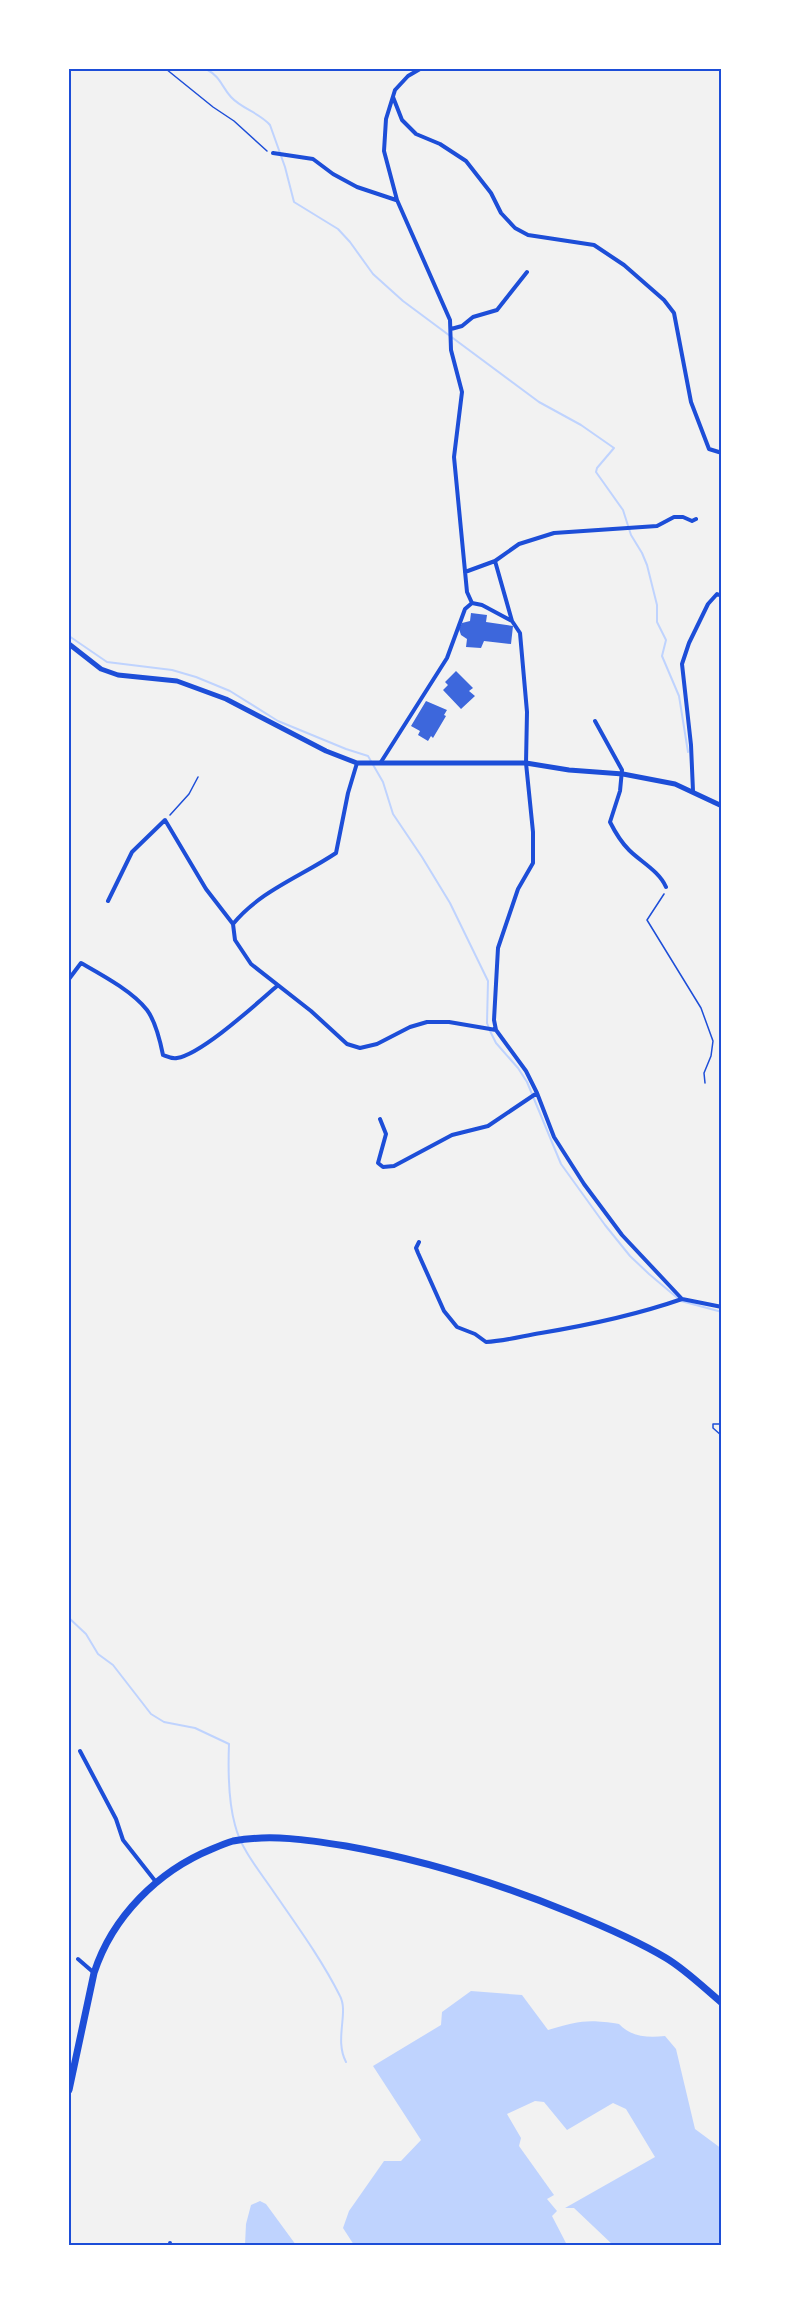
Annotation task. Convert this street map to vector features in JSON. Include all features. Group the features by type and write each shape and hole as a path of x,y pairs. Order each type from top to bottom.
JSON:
{"main road":[{"path":"69,2090 94,1973 98,1960 117,1927 140,1896 156,1882 196,1856 239,1840 285,1838 348,1847 419,1860 484,1880 554,1906 637,1942 667,1958 722,2003"}],"street":[{"path":"420,69 408,76 395,90 386,119 384,151 397,200 450,320 451,350 462,393 454,457 467,592 472,603"},
{"path":"393,96 402,120 416,134 440,144 466,161 491,193 501,213 515,228 528,235 594,245 624,265 664,300 674,313 691,402 701,430 709,449 722,453"},
{"path":"274,153 313,159 333,174 357,187 397,200"},
{"path":"451,331 473,317 497,310 527,272"},
{"path":"465,572 495,561 519,544 554,533 657,526 674,517 683,516 692,521 696,519"},
{"path":"495,561 512,621 520,633 527,712 526,763 533,832 533,863 518,889 498,948 494,1029 526,1071 554,1137 584,1184 622,1235 680,1300"},
{"path":"693,791 691,745 682,664 689,643 708,604 717,594 722,596"},
{"path":"379,762 447,658 465,609 472,603 477,603 512,621"},
{"path":"69,644 101,669 118,675 177,681 226,699 326,751 357,763 526,763 569,770 623,774 658,779 693,791 722,806"},
{"path":"595,722 615,754 623,774 610,822 614,832 627,849 663,879 666,887"},
{"path":"233,924 243,912 277,886 336,853 348,793 357,763"},
{"path":"108,901 132,852 165,820 206,889 233,924 235,940 251,964 353,1047 360,1048 377,1044 410,1027 427,1022 494,1029"},
{"path":"69,979 81,963 117,985 147,1010 158,1034 163,1055 177,1059 198,1049 277,986"},
{"path":"380,1119 386,1134 378,1163 383,1167 394,1166 452,1136 488,1126 537,1093"},
{"path":"419,1242 416,1248 444,1311 457,1327 475,1334 486,1342 509,1341 583,1326 647,1311 680,1300 722,1307"},
{"path":"80,1751 116,1819 123,1840 156,1882"},
{"path":"78,1959 94,1973"}],"path":[{"path":"166,69 234,121 258,145 269,153 274,153"},
{"path":"165,820 189,794 198,777"},
{"path":"666,887 647,920 701,1008 713,1041 711,1056 704,1072 705,1083"},
{"path":"722,1424 713,1424 712,1428 722,1436"}],"water":[{"path":"471,1991 522,1995 548,2030 591,2021 619,2024 629,2032 640,2036 665,2036 676,2049 695,2129 722,2149 722,2245 613,2245 574,2208 565,2208 655,2157 626,2109 613,2103 567,2130 544,2102 535,2101 507,2114 521,2138 519,2146 554,2195 547,2199 557,2211 552,2216 567,2245 354,2245 343,2228 349,2211 384,2161 401,2161 421,2140 373,2066 441,2025 442,2012"},
{"path":"260,2201 266,2204 296,2245 245,2245 246,2224 251,2205"}],"building":[{"path":"471,613 487,615 486,622 513,626 511,644 484,641 481,648 466,647 467,639 461,635 459,629 462,623 470,621"},
{"path":"456,671 473,688 469,691 475,696 461,709 443,690 448,685 445,682"},
{"path":"426,701 447,710 433,738 431,736 428,741 418,735 420,731 411,726"}],"waterway":[{"path":"206,69 218,78 235,101 270,125 285,167 294,202 338,229 373,274 403,301 539,402 581,425 614,448 596,472 623,510 631,535 647,565 657,605 657,622 666,640 662,656 679,696 688,752"},
{"path":"69,636 107,662 172,670 196,677 230,691 278,721 368,756 383,782 393,814 450,903 488,981 487,1023 490,1031 496,1043 527,1082 561,1164 605,1225 630,1256 649,1274 681,1301 722,1312"},
{"path":"69,1618 86,1634 98,1654 113,1665 151,1714 164,1722 195,1728 229,1744 230,1795 238,1834 250,1858 325,1968 340,1996 343,2010 341,2044 346,2062"}]}
